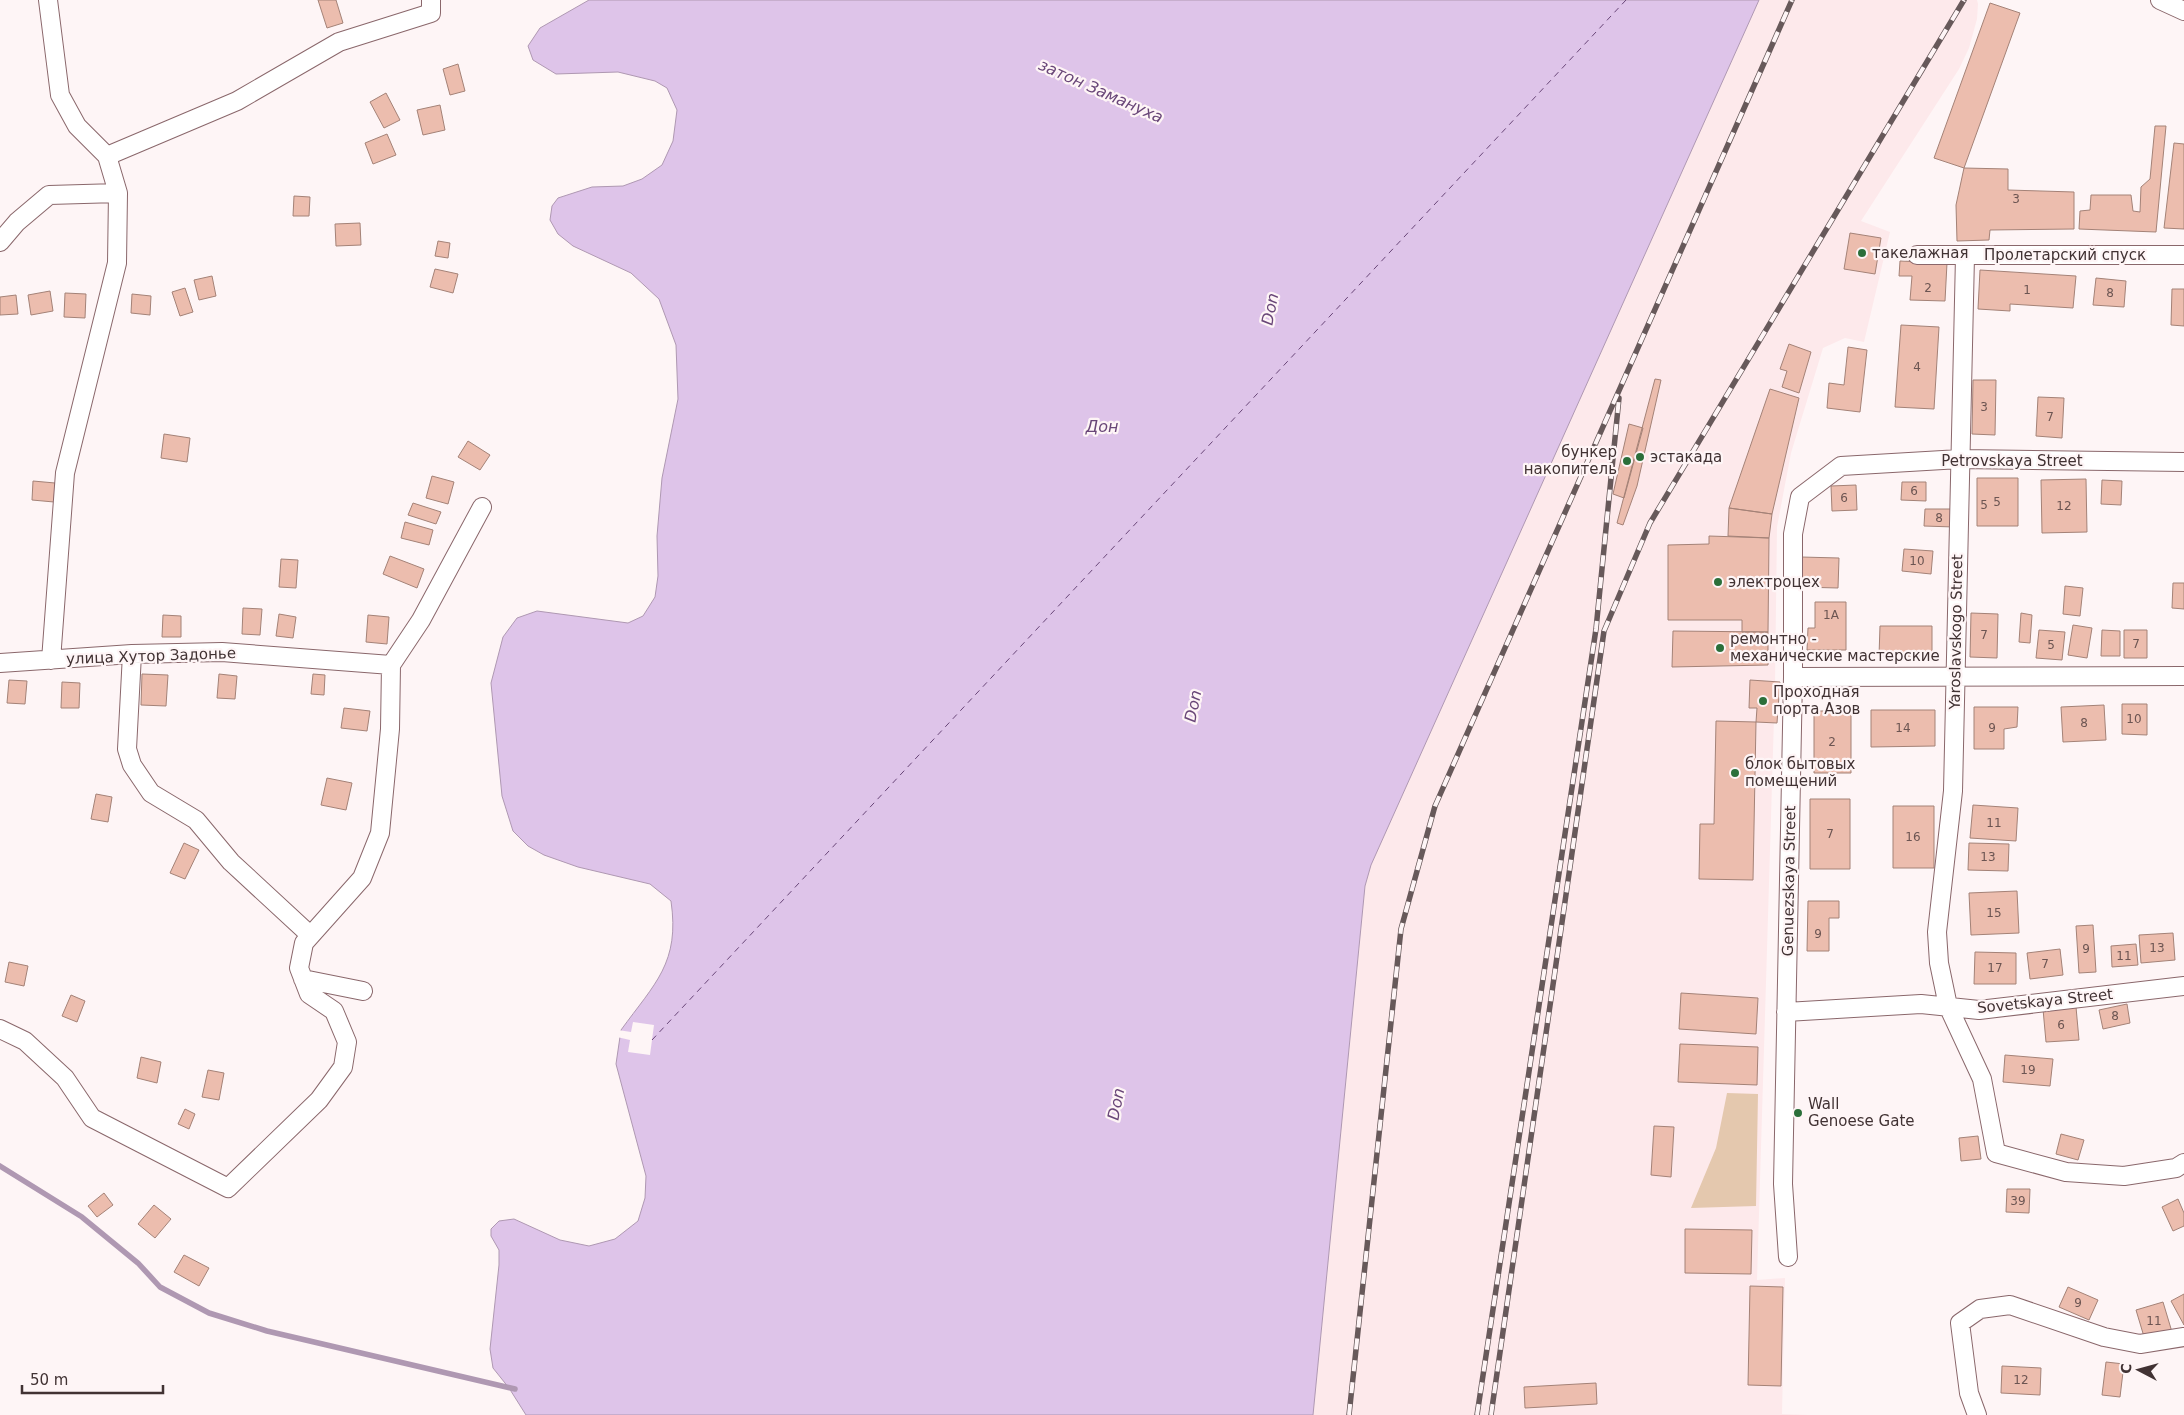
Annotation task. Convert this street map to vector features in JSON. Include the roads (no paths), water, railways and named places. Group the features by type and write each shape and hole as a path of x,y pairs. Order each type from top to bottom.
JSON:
{"street":[{"path":"48,0 60,95 77,126 108,156 118,193 117,263 65,473 51,660"},
{"path":"108,156 237,101 339,42 431,13 431,0"},
{"path":"2160,0 2184,11"},
{"path":"0,242 17,222 49,195 118,193"},
{"name":"Пролетарский спуск","path":"1917,255 2184,255"},
{"name":"Yaroslavskogo Street","path":"1965,256 1953,791 1936,932 1939,963 1948,1006 1982,1079 1996,1153 2066,1172 2114,1175 2176,1168 2184,1163"},
{"name":"Petrovskaya Street","path":"1841,466 1960,459 2184,462"},
{"name":"Genuezskaya Street","path":"1788,1257 1783,1184 1793,676 1793,534 1800,497 1841,466"},
{"path":"0,1029 26,1041 65,1078 92,1118 228,1188 319,1100 343,1067 347,1042 334,1012 309,994 299,968 304,943 362,878 380,834 390,729 392,665 422,620 482,507"},
{"name":"улица Хутор Задонье","path":"0,663 132,654 222,652 392,665"},
{"path":"132,654 127,749 132,765 151,792 196,820 231,862 310,935"},
{"path":"1793,676 2184,676"},
{"path":"303,979 363,991"},
{"name":"Sovetskaya Street","path":"1786,1012 1921,1004 1979,1010 2184,986"},
{"path":"1977,1415 1969,1393 1960,1323 1980,1309 2010,1306 2104,1337 2140,1344 2184,1337"}],"water":[{"name":"Дон","path":"589,0 1759,0 1371,865 1365,886 1313,1415 526,1415 509,1388 493,1368 490,1349 499,1250 491,1236 491,1229 499,1221 514,1219 560,1240 589,1246 615,1239 638,1221 645,1198 646,1176 616,1064 621,1030 654,985 668,957 672,941 671,901 650,884 578,867 544,855 528,846 513,831 502,796 491,683 503,637 517,618 537,611 628,623 643,616 655,597 658,576 657,536 662,478 678,399 676,345 659,299 631,273 573,246 558,234 550,220 552,206 558,198 592,187 623,186 642,179 662,165 673,141 677,110 667,88 655,81 618,72 556,74 533,60 528,46 540,28"}],"waterway":[{"path":"0,1166 82,1217 138,1263 160,1287 209,1313 267,1331 515,1389"}],"railway":[{"path":"1349,1415 1401,929 1435,806 1792,0"},
{"path":"1491,1415 1604,631 1650,523 1964,0"},
{"path":"1477,1415 1596,629 1619,398"}],"place":[{"name":"такелажная","path":"1862,253"},
{"name":"эстакада","path":"1640,457"},
{"name":"бункер накопитель","path":"1627,461"},
{"name":"электроцех","path":"1718,582"},
{"name":"ремонтно - механические мастерские","path":"1720,648"},
{"name":"Проходная порта Азов","path":"1763,701"},
{"name":"блок бытовых помещений","path":"1735,773"},
{"name":"Wall Genoese Gate","path":"1798,1113"}],"water label":[{"name":"затон Замануха","path":"1101,91"},
{"name":"Don","path":"1270,309"},
{"name":"Don","path":"1193,706"},
{"name":"Don","path":"1116,1104"}]}
